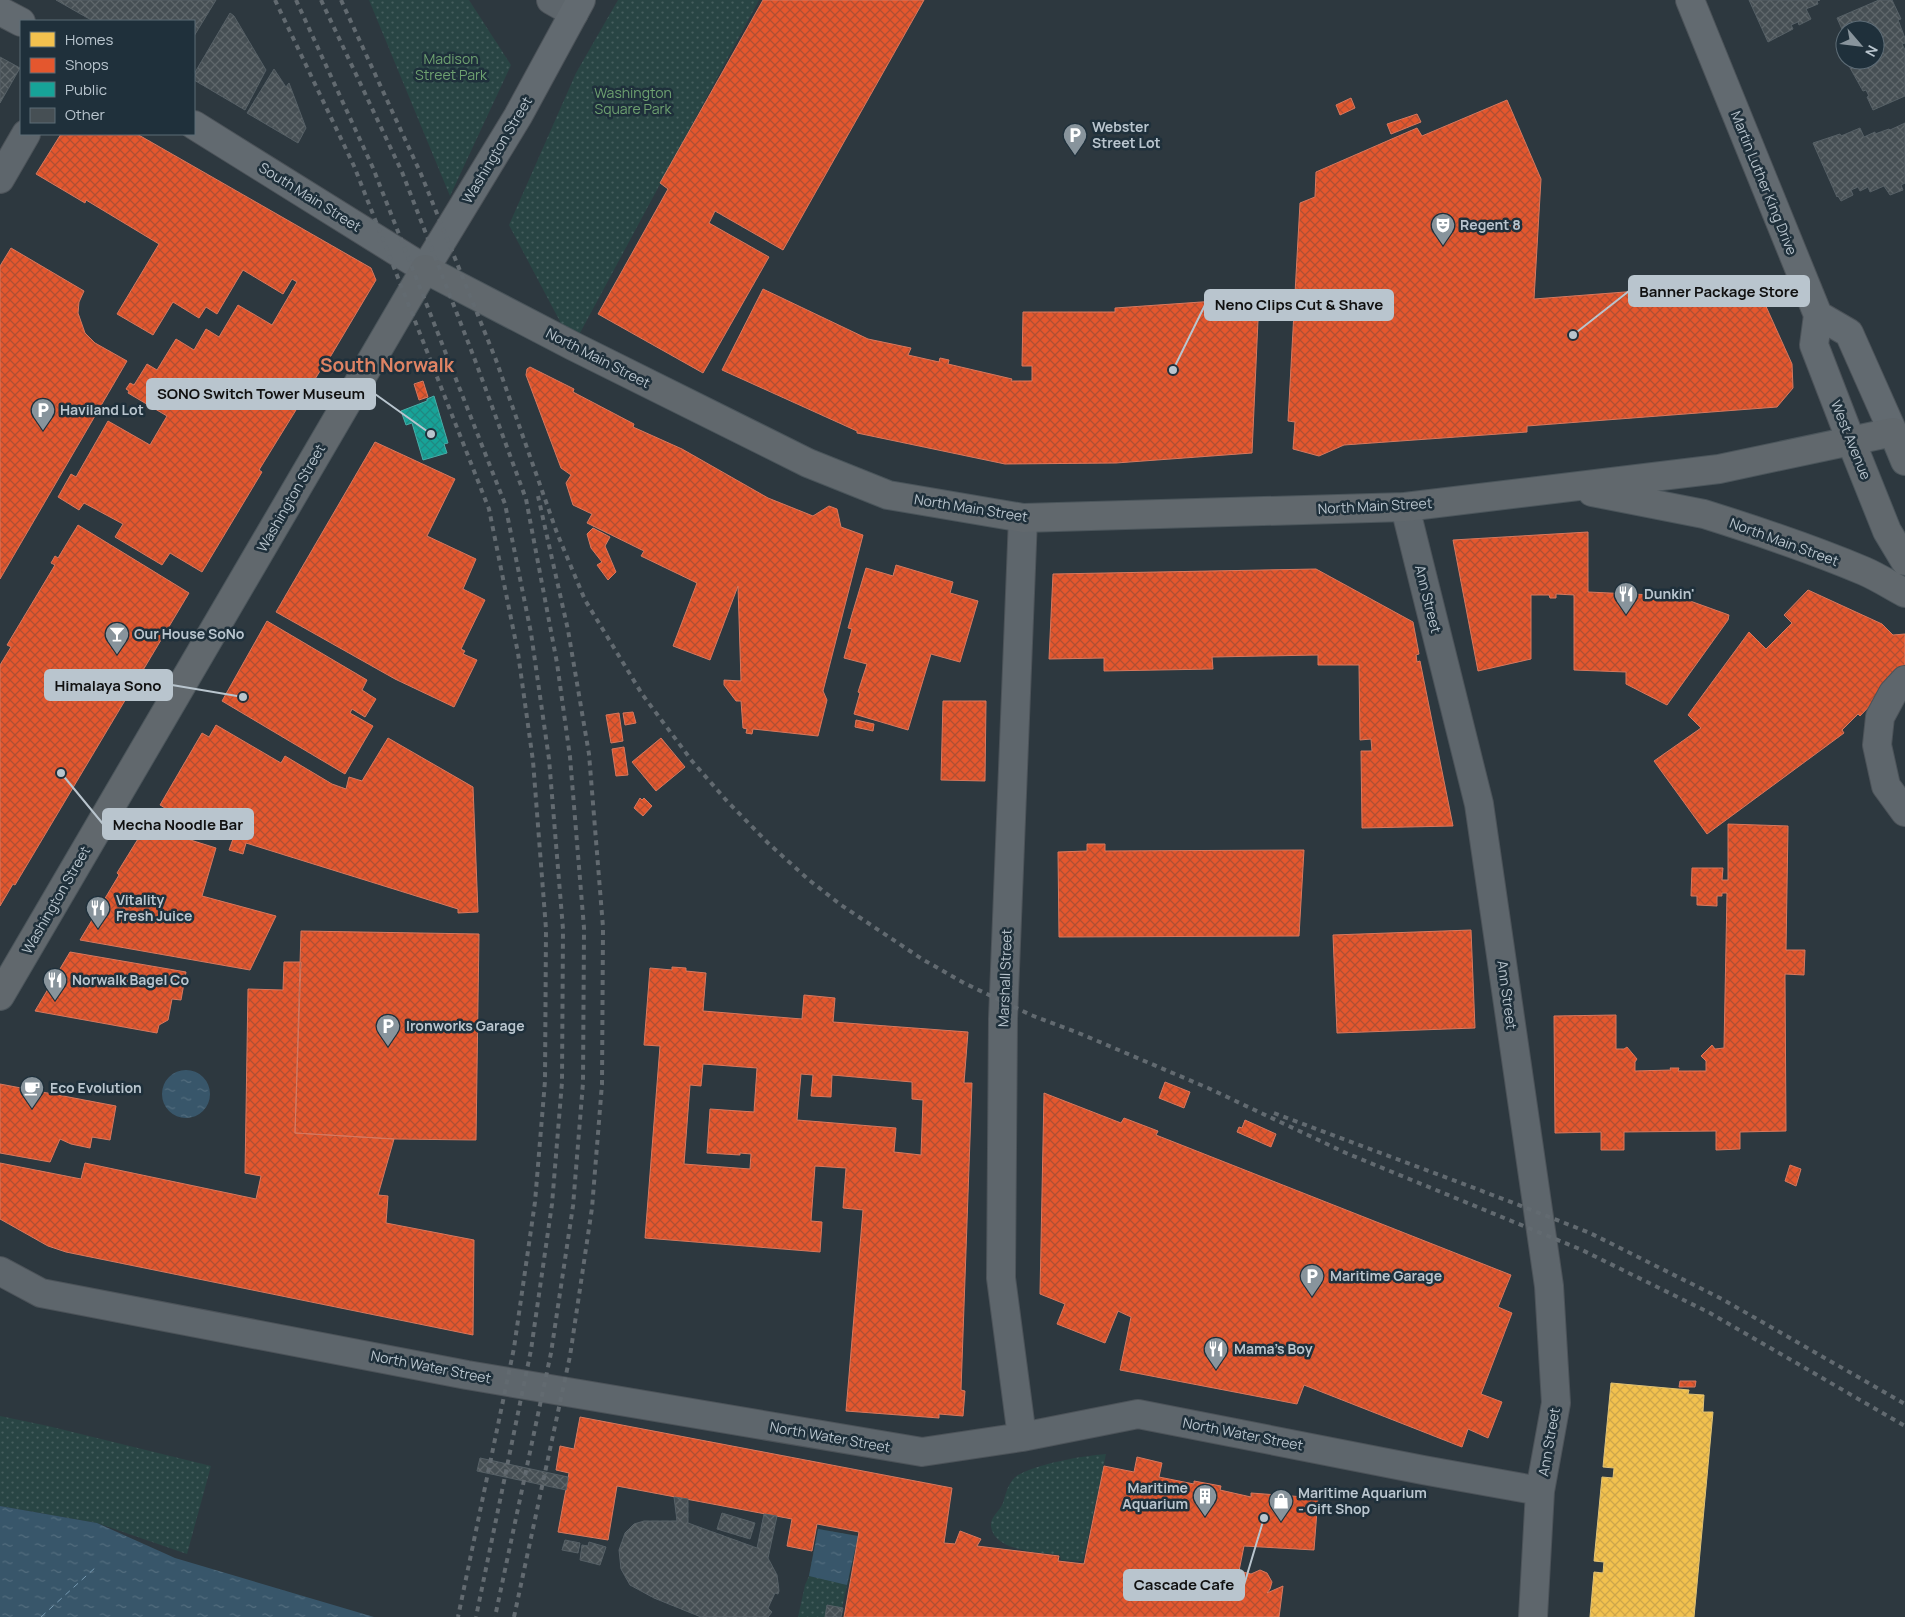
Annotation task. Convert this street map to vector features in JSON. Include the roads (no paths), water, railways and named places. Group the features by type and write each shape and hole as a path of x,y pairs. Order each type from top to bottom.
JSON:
{"main road":[{"name":"Martin Luther King Drive","path":"1690,0 1818,315"},
{"name":"Washington Street","path":"0,996 425,269 518,116 568,4"},
{"path":"0,11 20,21"},
{"name":"South Main Street","path":"195,126 425,269"},
{"name":"North Main Street","path":"425,269 573,346 808,463 888,495 1023,518 1405,507 1719,468 1893,432"},
{"path":"1818,315 1849,332 1905,461"},
{"name":"West Avenue","path":"1818,315 1814,345 1887,531 1905,561"},
{"name":"North Main Street","path":"1569,487 1718,518 1865,571 1905,593"}],"street":[{"path":"0,179 25,135"},
{"name":"Ann Street","path":"1405,507 1479,804 1549,1286 1556,1403 1540,1490"},
{"name":"Marshall Street","path":"1022,1436 1001,1268 1003,1019 1023,518"},
{"path":"1905,680 1893,693 1880,717 1876,745 1886,786 1905,812"},
{"name":"North Water Street","path":"0,1270 41,1293 467,1375 922,1452 1022,1436 1138,1414 1423,1470 1540,1490"},
{"path":"1533,1617 1540,1490"}],"water":[{"path":"181,1070 191,1070 200,1074 206,1080 209,1085 209,1103 200,1114 191,1118 181,1118 172,1114 166,1108 162,1099 162,1089 166,1080 172,1074"},
{"path":"0,1506 97,1523 175,1558 374,1617 0,1617"},
{"path":"818,1529 858,1536 847,1585 809,1576"}],"railway":[{"path":"275,0 354,166 489,509 518,653 533,761 546,929 545,1081 535,1202 514,1348 458,1617"},
{"path":"296,0 373,168 505,504 531,633 549,759 563,929 562,1082 552,1204 531,1350 476,1617"},
{"path":"321,0 402,172 475,360 526,499 557,663 570,757 584,928 583,1083 573,1206 551,1353 495,1617"},
{"path":"341,0 421,174 496,360 557,533 585,600 642,694 692,761 726,800 768,843 809,880 841,905 922,959 964,983 1031,1015 1208,1088 1346,1153 1582,1250 1710,1313 1905,1426"},
{"path":"514,1617 570,1356 592,1208 602,1084 603,927 589,754 568,630 538,496"},
{"path":"1274,1113 1590,1233 1722,1299 1905,1404"}],"place":[{"name":"Webster Street Lot","path":"1075,156"},
{"name":"Regent 8","path":"1443,246"},
{"name":"Banner Package Store","path":"1573,335"},
{"name":"Neno Clips Cut & Shave","path":"1173,370"},
{"name":"Haviland Lot","path":"43,431"},
{"name":"SONO Switch Tower Museum","path":"431,434"},
{"name":"Dunkin'","path":"1626,615"},
{"name":"Our House SoNo","path":"117,655"},
{"name":"Himalaya Sono","path":"243,697"},
{"name":"Mecha Noodle Bar","path":"61,773"},
{"name":"Vitality Fresh Juice","path":"98,929"},
{"name":"Norwalk Bagel Co","path":"55,1001"},
{"name":"Ironworks Garage","path":"388,1047"},
{"name":"Eco Evolution","path":"32,1109"},
{"name":"Maritime Garage","path":"1312,1297"},
{"name":"Mama's Boy","path":"1216,1370"},
{"name":"Maritime Aquarium","path":"1205,1517"},
{"name":"Cascade Cafe","path":"1264,1518"},
{"name":"Maritime Aquarium - Gift Shop","path":"1281,1522"}],"district":[{"name":"South Norwalk","path":"387,365"}],"park label":[{"name":"Madison Street Park","path":"451,68"},
{"name":"Washington Square Park","path":"633,102"}]}
